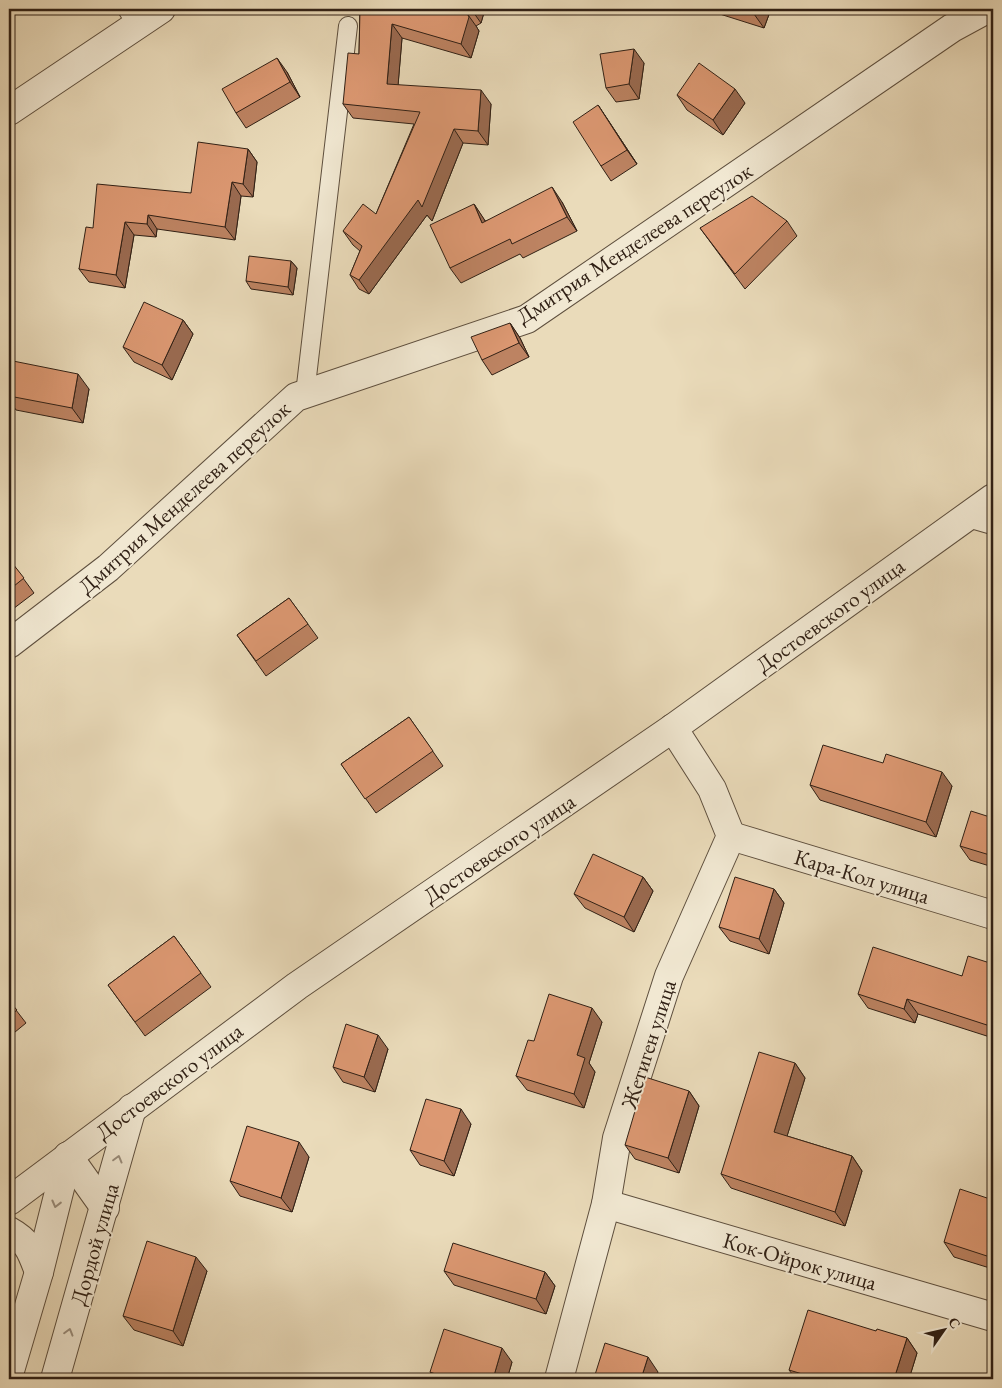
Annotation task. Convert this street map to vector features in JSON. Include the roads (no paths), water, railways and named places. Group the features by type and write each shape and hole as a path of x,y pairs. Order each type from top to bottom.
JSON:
{"street":[{"path":"9,110 132,17 160,9"},
{"name":"Дмитрия Менделеева переулок","path":"9,644 108,568 296,397 527,319 952,28 987,9"},
{"name":"Достоевского улица","path":"9,1201 297,986 986,511"},
{"path":"673,728 712,789 731,836"},
{"name":"Кара-Кол улица","path":"731,836 993,915"},
{"name":"Жетиген улица","path":"558,1379 606,1204 617,1138 669,976 731,836"},
{"name":"Дордой улица","path":"55,1379 106,1208 132,1108"},
{"path":"68,1156 106,1208"},
{"name":"Дордой улица","path":"9,1374 39,1272 68,1156"},
{"name":"Кок-Ойрок улица","path":"606,1204 993,1317"},
{"path":"9,1231 22,1238 31,1250 39,1272"}],"lane":[{"path":"305,394 348,26"}]}
